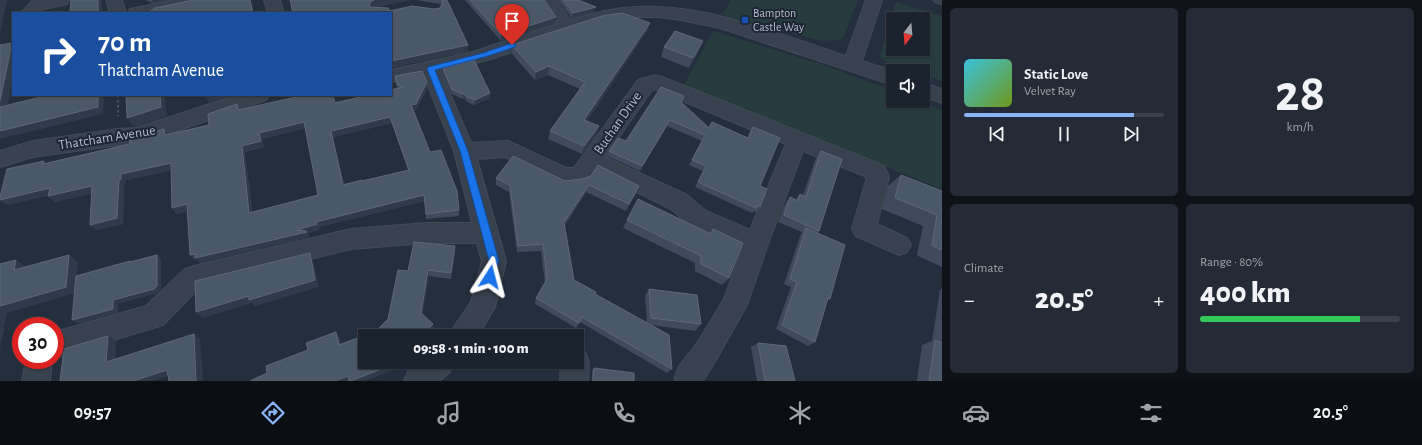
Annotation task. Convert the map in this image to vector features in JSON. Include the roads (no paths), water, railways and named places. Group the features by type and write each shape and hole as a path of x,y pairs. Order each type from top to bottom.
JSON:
{"street":[{"path":"30,12 38,5 61,0"},
{"path":"114,0 118,12"},
{"path":"141,12 198,0"},
{"path":"272,0 276,12"},
{"path":"548,0 567,26"},
{"path":"852,64 874,0"},
{"path":"392,76 430,69 485,55 567,26 616,14 659,11 687,15 763,35 886,76"},
{"path":"430,69 464,151 494,261 482,307 468,329"},
{"name":"Buchan Drive","path":"464,151 508,149 564,177 580,176 645,85 655,82 876,172 878,177 864,229 899,245"},
{"path":"930,92 942,96"},
{"name":"Thatcham Avenue","path":"0,158 33,149 118,137 136,136 161,129 255,96"},
{"path":"689,381 689,376 707,351 734,305 756,244 797,141"},
{"path":"592,160 679,202 698,218 756,244"},
{"path":"64,342 154,316 194,277 351,239 427,233 487,233"},
{"path":"36,381 38,369"},
{"path":"418,381 432,369"},
{"path":"574,381 575,369"}],"place":[{"name":"Bampton Castle Way","path":"745,20"}]}
